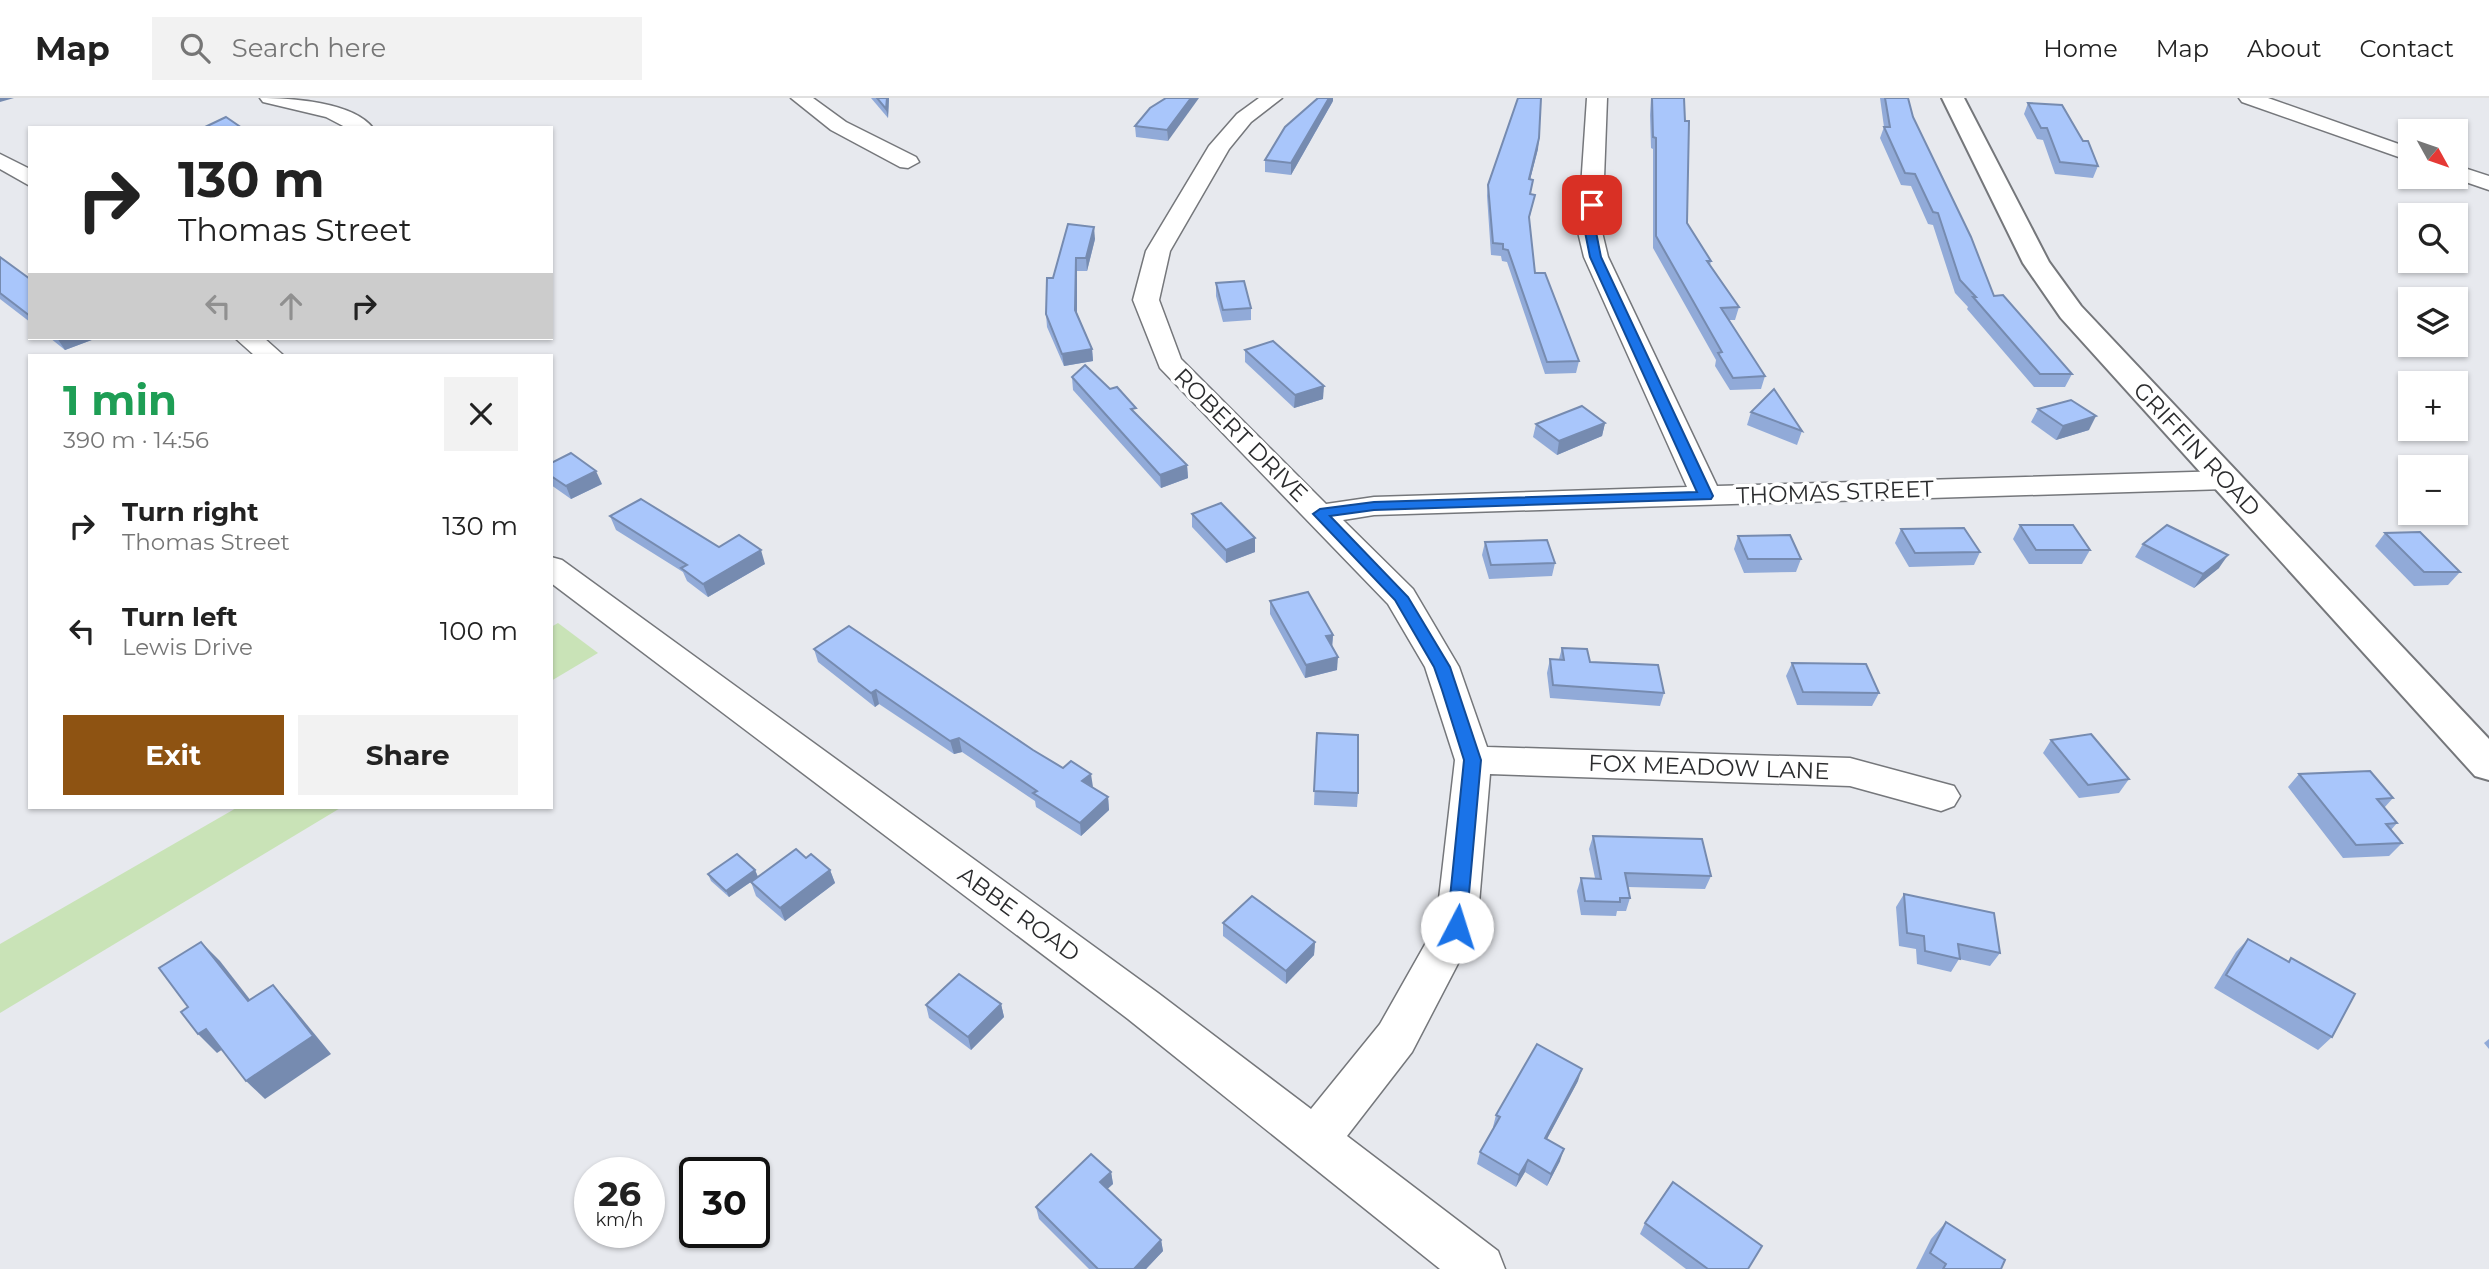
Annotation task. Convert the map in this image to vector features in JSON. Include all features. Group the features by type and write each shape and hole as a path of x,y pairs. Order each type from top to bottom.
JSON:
{"street":[{"path":"270,98 333,113 359,126"},
{"path":"802,98 819,115 908,162"},
{"name":"ROBERT DRIVE","path":"1272,98 1244,118 1220,146 1158,251 1146,300 1169,362 1219,416 1401,597 1442,667 1473,760 1457,927 1396,1038 1314,1141"},
{"path":"1597,98 1590,232 1595,257 1706,496"},
{"name":"GRIFFIN ROAD","path":"1954,98 2035,264 2071,312 2489,765"},
{"path":"2249,98 2398,151"},
{"path":"0,160 28,177"},
{"path":"2468,176 2489,183"},
{"path":"251,340 270,354"},
{"name":"THOMAS STREET","path":"1320,514 1374,506 2226,480"},
{"name":"ABBE ROAD","path":"553,568 1143,1006 1480,1269"},
{"name":"FOX MEADOW LANE","path":"1473,760 1850,772 1941,796"}],"green space":[{"path":"558,623 598,653 553,680 553,626"},
{"path":"235,809 339,809 0,1013 0,944"}],"building":[{"path":"877,98 887,98 886,109"},
{"path":"1166,98 1191,98 1167,130 1135,126 1150,108"},
{"path":"1318,98 1329,98 1291,163 1265,160 1285,127"},
{"path":"1518,98 1541,98 1539,138 1529,179 1533,180 1530,194 1535,195 1529,217 1535,273 1545,273 1579,361 1547,362 1508,250 1503,249 1503,244 1493,243 1488,185"},
{"path":"1652,98 1684,98 1685,121 1689,121 1687,223 1711,261 1707,261 1739,307 1721,308 1765,376 1733,378 1718,353 1722,352 1656,236 1656,138 1653,137"},
{"path":"1885,98 1908,98 1913,117 1971,237 1994,296 2003,295 2072,374 2040,374 1960,280 1938,213 1933,212 1915,174 1905,173 1884,127 1890,127"},
{"path":"2028,103 2062,105 2083,141 2088,141 2098,166 2060,162 2047,128 2041,128"},
{"path":"226,117 239,126 207,126"},
{"path":"1068,224 1094,227 1086,258 1076,258 1075,310 1092,349 1062,354 1046,314 1047,278 1053,278"},
{"path":"0,257 28,278 28,314 0,293"},
{"path":"1244,281 1251,308 1223,310 1216,283"},
{"path":"1273,341 1324,386 1295,395 1245,350"},
{"path":"1085,365 1110,389 1117,387 1136,408 1131,409 1187,465 1160,475 1072,377"},
{"path":"1774,389 1802,431 1751,412"},
{"path":"2071,400 2096,416 2063,426 2038,409"},
{"path":"1582,406 1605,423 1559,441 1536,424"},
{"path":"571,453 596,471 566,486 553,477 553,462"},
{"path":"641,499 719,547 739,535 761,550 703,584 681,568 687,565 610,516"},
{"path":"1221,503 1255,538 1226,550 1192,514"},
{"path":"2020,525 2073,525 2090,550 2036,550"},
{"path":"2167,525 2228,555 2203,574 2143,544"},
{"path":"1964,528 1980,552 1915,553 1901,529"},
{"path":"2420,532 2460,572 2424,572 2385,533"},
{"path":"1790,535 1801,559 1748,559 1738,536"},
{"path":"1547,540 1555,563 1491,565 1485,542"},
{"path":"1308,592 1333,635 1326,636 1338,657 1306,665 1270,601"},
{"path":"849,626 1033,750 1063,768 1071,761 1091,774 1082,781 1108,797 1080,823 1033,793 1037,791 959,738 950,741 876,690 871,693 814,649"},
{"path":"1562,648 1587,649 1590,662 1658,665 1664,693 1553,685 1550,659 1564,660"},
{"path":"1792,663 1866,664 1879,693 1803,692"},
{"path":"1317,733 1358,735 1358,793 1314,791"},
{"path":"2091,734 2129,779 2088,785 2051,740"},
{"path":"2370,771 2393,798 2377,799 2397,823 2386,824 2402,843 2356,845 2299,774"},
{"path":"1593,836 1702,839 1711,876 1625,873 1630,898 1620,898 1620,902 1585,901 1581,878 1601,879"},
{"path":"796,849 806,858 811,854 830,870 780,908 751,882"},
{"path":"737,854 755,870 726,891 708,874"},
{"path":"1904,894 1994,913 2000,953 1958,944 1960,959 1925,951 1924,936 1907,933"},
{"path":"1252,896 1315,942 1286,971 1223,923"},
{"path":"2248,939 2289,962 2291,958 2355,994 2332,1037 2226,975"},
{"path":"201,942 248,1001 273,985 313,1036 246,1081 206,1029 198,1034 181,1012 188,1007 159,968"},
{"path":"959,974 1001,1004 968,1037 926,1005"},
{"path":"1537,1044 1582,1069 1545,1138 1564,1149 1551,1174 1528,1160 1519,1175 1480,1152 1500,1117 1496,1115"},
{"path":"1091,1154 1111,1172 1100,1182 1161,1240 1134,1269 1098,1269 1036,1207"},
{"path":"1673,1182 1762,1246 1748,1269 1708,1269 1645,1223"},
{"path":"1946,1222 2005,1260 2001,1269 1943,1269 1946,1264 1930,1253"}],"route":[{"path":"1457,927 1473,760 1450,690 1442,667 1401,597 1320,514 1374,506 1706,496 1595,257 1590,232 1592,205"}]}
